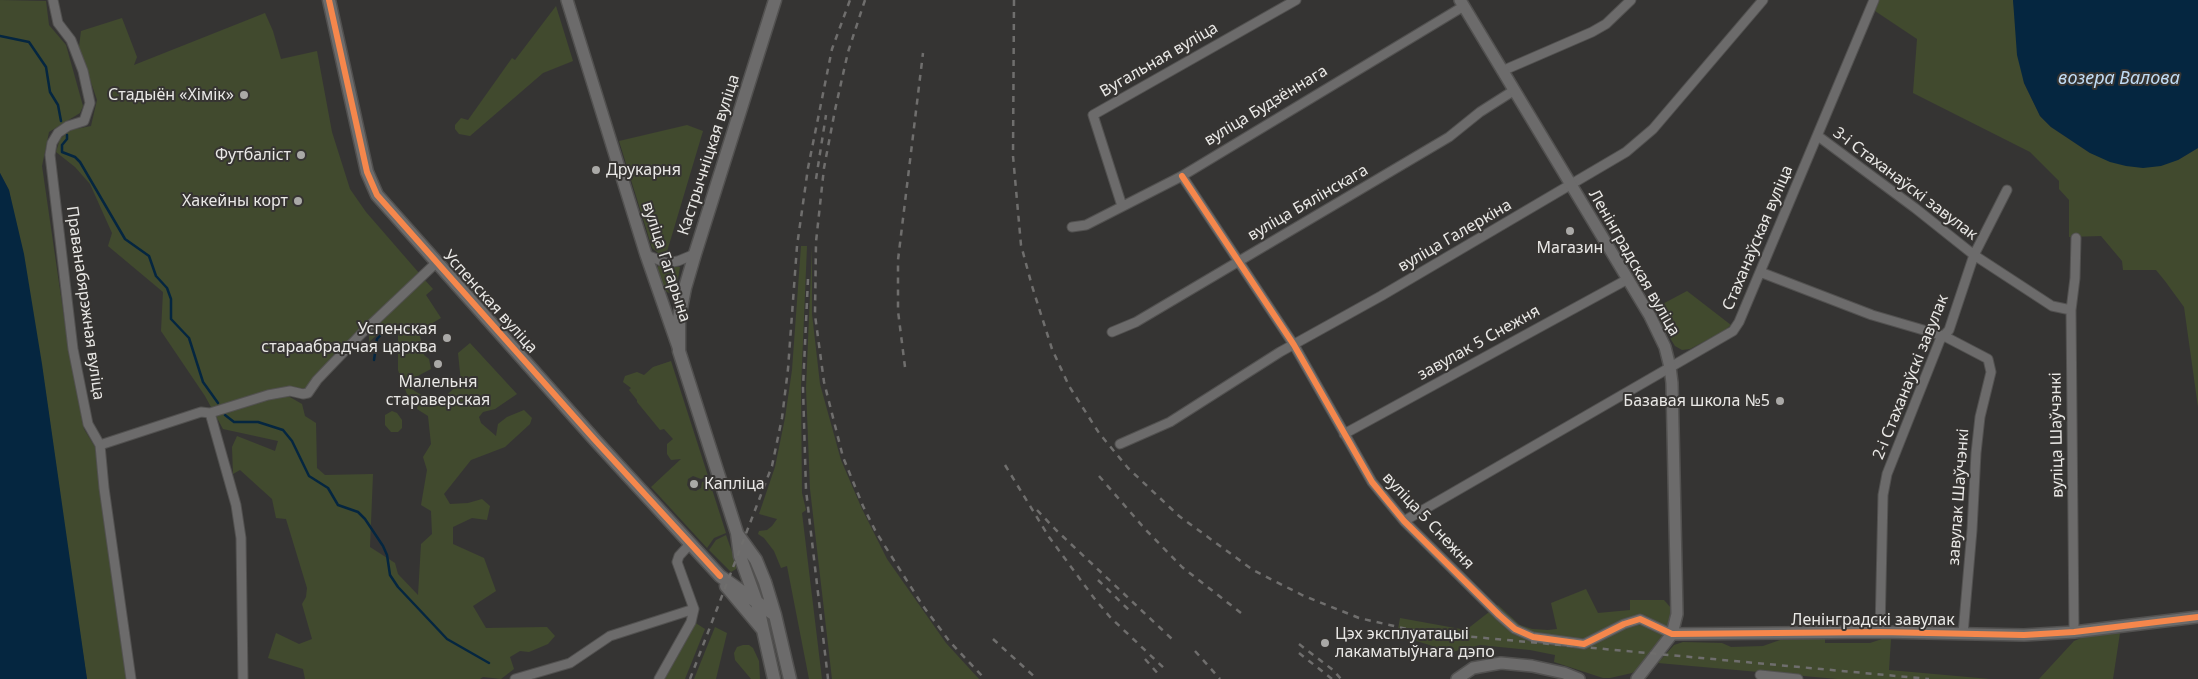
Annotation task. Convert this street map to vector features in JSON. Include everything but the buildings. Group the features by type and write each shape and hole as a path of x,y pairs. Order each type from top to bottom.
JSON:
{"main road":[{"name":"Успенская вуліца","path":"329,0 371,185 384,205 720,576 757,604 775,614"},
{"name":"Кастрычніцкая вуліца","path":"679,351 679,318 685,288 775,0"},
{"name":"вуліца Гагарына","path":"679,351 737,533 740,556 757,604 774,679"},
{"name":"вуліца Гагарына","path":"737,533 756,560 775,614 790,679"},
{"name":"Успенская вуліца","path":"720,576 730,594 763,630"},
{"path":"736,589 745,586 748,579"}],"street":[{"name":"Праванабярэжная вуліца","path":"53,0 58,23 71,40 83,71 90,104 84,121 80,124 68,126 58,133 52,143 50,155 73,348 88,424 100,445 104,488 132,679"},
{"name":"вуліца Гагарына","path":"567,0 646,254 679,351"},
{"name":"Вугальная вуліца","path":"1122,206 1093,115 1296,0"},
{"path":"1502,71 1592,32 1606,24 1631,0"},
{"name":"вуліца Галеркіна","path":"1120,444 1170,422 1210,395 1294,345 1626,152 1654,130 1763,0"},
{"name":"Стаханаўская вуліца","path":"1404,521 1732,331 1739,322 1874,0"},
{"name":"вуліца Будзённага","path":"1072,227 1086,225 1182,176 1465,2"},
{"name":"Ленінградская вуліца","path":"1465,2 1513,91 1654,324 1670,367 1672,383 1677,614 1672,634 1637,679"},
{"name":"вуліца Бялінскага","path":"1112,332 1136,322 1449,137 1480,112 1513,91"},
{"name":"3-і Стаханаўскі завулак","path":"1818,136 1915,208 1974,255 2052,306 2071,310"},
{"name":"вуліца 5 Снежня","path":"1182,176 1294,345 1372,482 1404,521 1499,615 1515,628 1533,637 1584,644 1624,624 1640,619 1672,634"},
{"name":"3-і Стаханаўскі завулак","path":"1974,255 2007,190"},
{"name":"вуліца Шаўчэнкі","path":"2074,632 2071,310 2075,278 2076,238"},
{"path":"646,254 667,263 695,254"},
{"name":"2-і Стаханаўскі завулак","path":"1880,632 1884,496 1887,474 1940,340 1949,330 1974,255"},
{"path":"100,445 201,412 210,414 268,395 290,391 303,394 308,393 317,380 362,333 436,262"},
{"path":"1760,272 1872,315 1944,336"},
{"name":"завулак 5 Снежня","path":"1344,434 1628,279"},
{"name":"завулак Шаўчэнкі","path":"1944,336 1984,356 1990,364 1992,372 1980,417 1976,453 1972,530 1963,634"},
{"path":"210,414 236,505 241,538 243,679"},
{"path":"658,679 691,622 694,609 678,562 679,556 690,544"},
{"path":"514,679 570,663 610,636 694,609"},
{"name":"Ленінградскі завулак","path":"1672,634 1880,632 2024,635 2074,632 2198,617"},
{"path":"1457,679 1472,668 1501,663 1540,668 1564,673 1579,679"},
{"path":"1760,675 1798,679"}],"green space":[{"path":"0,0 46,1 49,25 66,45 83,106 80,113 49,132 42,166 69,352 84,429 95,447 128,679 87,679 9,190 0,173"},
{"path":"1879,0 2013,0 2024,83 2040,116 2051,127 2090,153 2178,160 2198,148 2198,407 2184,307 2165,281 2156,270 2123,270 2122,261 2101,236 2069,237 2069,200 2059,189 2059,181 2030,152 1913,93 1917,39 1875,11"},
{"path":"556,6 573,61 543,73 470,136 459,134 455,129 455,125 461,118 468,120 512,58 515,60"},
{"path":"265,13 273,31 281,59 317,51 332,132 350,189 366,212 419,273 307,389 291,388 278,391 281,398 288,396 302,404 305,416 316,423 317,468 325,475 373,474 370,547 395,563 398,574 418,595 421,544 432,534 431,511 421,505 427,470 423,457 431,444 428,416 417,409 418,401 408,397 398,370 398,331 386,327 369,342 369,331 424,279 433,289 426,295 441,318 419,331 424,355 429,359 431,369 412,379 410,388 423,396 439,402 461,382 458,353 470,343 517,394 495,409 483,412 479,417 481,423 496,436 498,424 507,417 524,410 532,418 530,424 505,447 471,460 444,494 450,504 468,503 482,499 490,506 487,520 472,518 453,527 453,544 484,558 496,591 473,606 486,628 547,627 555,636 548,644 529,652 520,651 510,657 514,669 501,679 483,677 480,679 305,679 303,669 268,658 276,633 299,644 312,639 302,604 306,597 307,588 286,519 276,518 272,499 240,470 233,474 232,447 237,436 275,451 278,441 223,429 205,396 161,331 163,292 108,246 112,233 90,184 75,167 56,152 60,139 71,130 91,126 97,100 79,47 81,31 122,18 137,57 134,65"},
{"path":"687,125 703,131 666,255 658,253 652,248 619,141"},
{"path":"801,246 807,246 801,388 802,493 806,510 802,513 822,679 809,679 787,566 781,568 774,551 764,538 758,534 759,531 767,530 777,519 759,514 775,467 785,418 792,370"},
{"path":"812,247 812,314 820,384 841,460 862,509 887,559 946,643 979,679 832,679 810,489 806,388"},
{"path":"659,264 680,267 677,284 672,292 669,293 664,290 657,270"},
{"path":"1687,291 1731,325 1724,331 1690,349 1682,350 1675,346 1657,317 1659,315 1655,308"},
{"path":"671,361 708,476 701,479 693,476 688,479 687,485 690,490 696,491 701,488 702,482 709,480 726,533 714,538 707,548 651,487 681,459 671,460 667,454 667,444 673,439 664,429 660,430 637,402 629,390 631,388 623,382 625,376 637,372 644,375 653,367"},
{"path":"392,411 397,413 402,420 402,428 398,432 391,432 385,425 385,415"},
{"path":"726,535 737,566 731,572 709,550 716,540"},
{"path":"1586,589 1598,613 1630,610 1630,600 1664,600 1671,608 1668,625 1663,637 1640,668 1632,673 1603,678 1554,662 1555,655 1530,650 1480,645 1452,652 1397,635 1400,618 1466,630 1498,605 1520,625 1532,629 1557,629 1551,603"},
{"path":"694,622 705,629 685,679 662,679"},
{"path":"715,627 727,633 716,679 694,679"},
{"path":"2120,633 2113,679 2039,679 2074,641 2086,636"},
{"path":"1825,638 1825,643 1870,643 1882,639 1891,639 1889,670 1990,679 1837,679 1658,663 1674,645 1683,642 1722,643 1731,647 1763,646 1780,640"},
{"path":"749,645 753,648 759,661 760,679 751,679 735,660 734,653 737,647"}],"water":[{"name":"возера Валова","path":"2013,0 2198,0 2198,148 2178,160 2161,166 2143,168 2126,166 2110,162 2090,153 2051,127 2040,116 2024,83 2017,55"},
{"path":"0,173 9,190 24,254 42,364 87,679 0,679"}],"waterway":[{"path":"0,36 29,42 46,67 50,92 58,105 61,121"},
{"path":"67,135 67,139 62,145 62,152 75,157 80,162 125,239 149,256 156,276 167,288 171,299 171,319 189,338 203,382 218,403"},
{"path":"374,360 377,339 386,329"},
{"path":"225,415 234,422 258,422 283,430 292,441 309,476 328,488 338,505 358,512 365,519 383,546 387,555 390,575 398,587 447,639 489,663"}],"railway":[{"path":"690,679 772,466 782,418 788,369 797,246 808,168 832,49 850,0"},
{"path":"865,0 848,52 835,110 824,168 816,242 815,315 824,382 843,457 876,532 923,606 950,642 985,679"},
{"path":"1014,0 1013,156 1021,245 1052,349 1069,386 1099,433 1128,468 1179,516 1253,570 1302,595 1359,618 1420,632 1929,679"},
{"path":"905,367 898,311 898,260 923,53"},
{"path":"816,179 826,115"},
{"path":"808,279 803,388 806,490 828,679"},
{"path":"1005,465 1049,537 1094,598 1110,617 1166,670"},
{"path":"1099,476 1145,529 1182,567 1241,613"},
{"path":"1037,510 1172,639"},
{"path":"1098,580 1132,613"},
{"path":"993,639 1037,679"},
{"path":"1299,644 1333,670 1341,679"},
{"path":"1195,651 1220,679"},
{"path":"1299,653 1332,679"},
{"path":"1145,659 1160,676"}],"cycle path":[{"path":"329,0 367,172 377,195 595,440 720,576"},
{"path":"1182,176 1294,345 1372,482 1404,521 1499,615 1515,629 1533,637 1584,644 1624,624 1640,619 1672,634 1880,632 2024,635 2074,632 2198,617"}],"place":[{"name":"Стадыён «Хімік»","path":"244,95"},
{"name":"Футбаліст","path":"301,155"},
{"name":"Друкарня","path":"596,170"},
{"name":"Хакейны корт","path":"298,201"},
{"name":"Магазин","path":"1570,231"},
{"name":"Успенская стараабрадчая царква","path":"447,338"},
{"name":"Малельня стараверская","path":"438,364"},
{"name":"Базавая школа №5","path":"1780,401"},
{"name":"Капліца","path":"694,484"},
{"name":"Цэх эксплуатацыі лакаматыўнага дэпо","path":"1325,643"}]}
